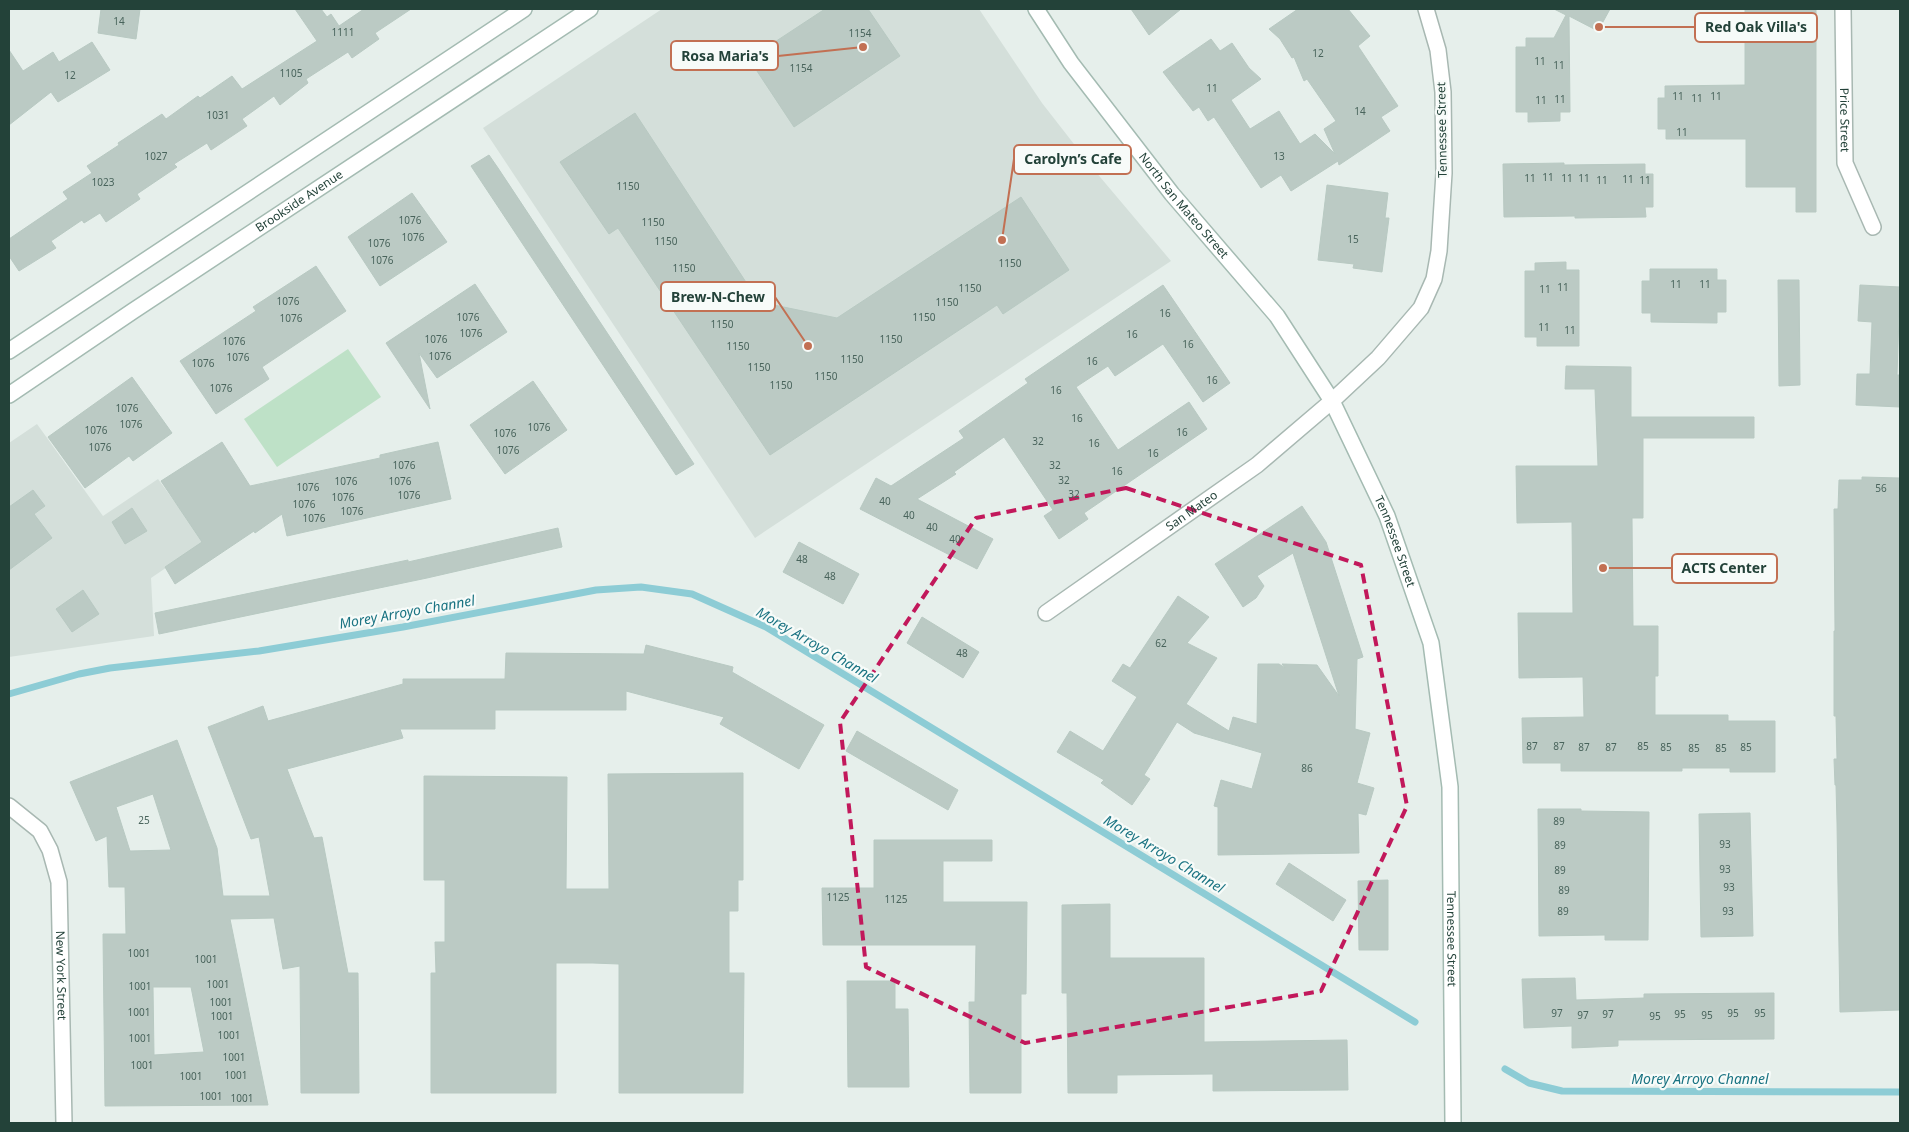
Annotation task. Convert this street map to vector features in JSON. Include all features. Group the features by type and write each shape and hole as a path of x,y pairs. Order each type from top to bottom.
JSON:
{"main road":[{"path":"9,351 524,9"},
{"name":"Brookside Avenue","path":"9,395 590,9"},
{"name":"North San Mateo Street","path":"1036,9 1071,63 1172,194 1277,316 1332,401"},
{"name":"Tennessee Street","path":"1426,9 1438,50 1443,92 1444,173 1440,241 1434,280 1421,308 1378,358 1332,401 1387,516 1431,643 1450,787 1452,1123"},
{"name":"Price Street","path":"1842,9 1845,163 1873,227"},
{"name":"San Mateo","path":"1046,613 1257,465 1332,401"},
{"name":"New York Street","path":"9,806 40,831 50,850 59,882 64,1123"}],"highlighted area":[{"path":"1126,488 1361,565 1407,806 1321,991 1025,1043 866,967 840,722 976,518"}],"shaded area":[{"path":"662,9 979,9 1042,103 1095,171 1171,261 755,538 483,128"},
{"path":"37,424 103,516 158,479 204,542 151,578 154,636 9,657 9,443"}],"green space":[{"path":"348,349 381,397 277,467 244,419"}],"building":[{"path":"101,9 140,9 136,39 98,33"},
{"path":"295,9 321,9 327,17 331,14 339,26 364,9 411,9 375,33 379,39 352,58 348,52 306,79 308,83 280,105 274,96 242,119 247,126 211,150 207,143 174,164 177,167 137,194 140,199 106,222 100,213 84,223 82,220 51,241 56,248 19,271 9,256 9,239 68,199 63,192 92,173 87,166 162,114 166,119 198,96 200,98 232,76 242,89 317,41"},
{"path":"825,9 868,9 900,56 794,127 749,59"},
{"path":"1131,9 1181,9 1149,35"},
{"path":"1298,9 1348,9 1370,36 1358,46 1398,106 1381,117 1390,131 1339,165 1338,161 1291,191 1281,175 1261,188 1214,117 1208,121 1199,107 1193,111 1163,72 1211,39 1220,51 1232,43 1249,68 1261,79 1231,100 1250,129 1279,111 1300,144 1315,134 1335,154 1324,129 1336,121 1307,79 1304,81 1294,57 1292,58 1280,39 1269,29"},
{"path":"1554,9 1610,9 1598,31 1569,16 1570,112 1560,112 1560,121 1528,122 1528,112 1516,112 1516,47 1526,47 1526,38 1554,38 1566,15"},
{"path":"1745,9 1816,9 1816,212 1796,212 1796,187 1746,187 1746,139 1666,139 1666,129 1658,129 1658,98 1665,98 1665,86 1745,85"},
{"path":"92,42 110,70 58,102 51,92 9,125 9,50 23,71 53,52 59,62"},
{"path":"635,113 759,302 837,318 1021,197 1069,270 1003,314 997,305 770,455 618,228 609,234 560,162"},
{"path":"489,155 694,464 676,475 589,344 471,166"},
{"path":"1564,163 1564,165 1645,164 1645,174 1653,174 1653,207 1645,207 1646,217 1504,217 1503,164"},
{"path":"1327,185 1388,193 1385,218 1389,218 1382,272 1353,268 1354,264 1318,260"},
{"path":"412,193 447,242 380,286 348,237"},
{"path":"1566,262 1566,270 1579,270 1579,346 1537,346 1537,337 1525,337 1525,271 1535,271 1535,263"},
{"path":"316,266 346,311 262,367 269,379 216,414 180,361 256,311 253,307"},
{"path":"1650,269 1717,269 1717,280 1726,280 1726,312 1717,312 1717,323 1651,322 1651,313 1642,313 1642,281 1650,281"},
{"path":"1778,280 1799,280 1800,385 1779,386"},
{"path":"475,284 507,332 437,378 419,353 430,409 386,343"},
{"path":"1163,285 1230,383 1203,402 1163,344 1115,376 1108,366 1076,387 1118,450 1189,402 1207,429 1084,513 1088,519 1059,539 1044,516 1053,510 1004,437 954,472 956,474 917,499 993,539 977,569 860,509 876,478 891,486 964,438 959,431 1028,383 1025,379"},
{"path":"1860,285 1900,287 1897,375 1900,375 1900,407 1856,405 1857,374 1870,374 1872,322 1858,321"},
{"path":"1566,366 1631,367 1631,417 1754,417 1754,438 1643,438 1643,518 1632,518 1633,626 1658,626 1658,676 1655,676 1655,715 1728,715 1728,721 1775,721 1775,772 1730,772 1730,768 1682,768 1682,771 1561,771 1561,763 1523,763 1522,718 1584,717 1583,677 1519,678 1518,613 1573,613 1572,522 1517,523 1516,466 1598,466 1595,389 1565,389"},
{"path":"132,377 172,433 133,461 129,456 85,488 48,437"},
{"path":"533,381 567,430 505,474 470,425"},
{"path":"222,442 250,486 380,458 380,455 438,442 451,499 287,536 282,514 175,584 165,567 202,542 161,481"},
{"path":"1862,477 1900,478 1900,1010 1840,1012 1834,759 1837,759 1836,716 1834,716 1834,509 1838,509 1839,480 1862,480"},
{"path":"33,490 45,506 34,514 52,538 9,570 9,507"},
{"path":"1302,506 1326,542 1363,657 1357,659 1355,729 1370,733 1357,783 1374,788 1366,815 1358,813 1359,853 1218,855 1218,807 1214,806 1221,780 1252,789 1262,753 1194,733 1177,722 1144,775 1150,779 1132,805 1101,783 1104,780 1057,752 1070,731 1103,751 1137,697 1112,681 1123,664 1130,668 1178,596 1209,617 1187,643 1217,658 1186,704 1229,731 1233,717 1257,724 1258,664 1279,664 1285,668 1282,664 1317,665 1339,696 1293,553 1257,576 1264,586 1256,598 1243,607 1215,564"},
{"path":"132,508 147,531 125,544 112,522"},
{"path":"558,528 562,547 427,578 159,634 155,613 408,560 408,562"},
{"path":"799,542 859,574 843,604 783,572"},
{"path":"83,590 99,614 72,632 56,609"},
{"path":"922,617 979,652 963,678 907,643"},
{"path":"646,645 733,667 732,672 824,725 799,769 720,724 724,717 626,691 626,710 495,710 495,729 400,729 403,738 287,769 314,838 322,837 348,973 358,973 359,1093 301,1093 300,966 283,969 274,918 230,919 268,1105 105,1106 103,934 126,934 125,887 109,887 107,836 96,841 70,782 177,740 217,848 223,896 270,896 259,837 251,839 208,727 263,706 268,721 403,684 403,679 505,679 506,653 644,654","holes":["153,794 171,850 130,851 116,807","153,987 191,987 204,1052 154,1055"]},
{"path":"857,731 958,790 948,810 846,751"},
{"path":"743,773 743,880 738,880 738,911 729,911 729,973 744,973 743,1093 619,1093 619,964 556,963 556,1093 431,1093 431,973 436,973 435,942 445,942 445,880 424,880 424,776 567,777 566,889 609,889 608,774"},
{"path":"1538,809 1649,812 1648,940 1605,940 1605,935 1539,936"},
{"path":"1750,813 1753,936 1701,937 1699,814"},
{"path":"874,840 992,840 992,861 943,861 943,902 1027,902 1026,994 1021,994 1021,1093 970,1093 969,1002 975,1002 976,945 823,945 822,888 874,888"},
{"path":"1289,863 1346,900 1333,921 1276,884"},
{"path":"1388,880 1388,950 1359,950 1358,881"},
{"path":"1110,904 1110,958 1204,958 1204,1042 1347,1040 1348,1090 1213,1091 1213,1074 1117,1075 1117,1093 1068,1093 1067,993 1062,993 1062,905"},
{"path":"1575,978 1576,1000 1644,998 1644,994 1774,993 1774,1039 1618,1040 1618,1046 1572,1048 1572,1026 1524,1028 1522,979"},
{"path":"847,981 895,981 895,1009 908,1009 909,1087 848,1087"}],"waterway":[{"name":"Morey Arroyo Channel","path":"9,694 79,674 110,668 259,651 403,627 596,590 641,587 692,594 766,627 1415,1022"},
{"name":"Morey Arroyo Channel","path":"1505,1069 1529,1083 1562,1091 1900,1092"}],"place":[{"name":"Red Oak Villa's","path":"1599,27"},
{"name":"Rosa Maria's","path":"863,47"},
{"name":"Carolyn’s Cafe","path":"1002,240"},
{"name":"Brew-N-Chew","path":"808,346"},
{"name":"ACTS Center","path":"1603,568"}]}
